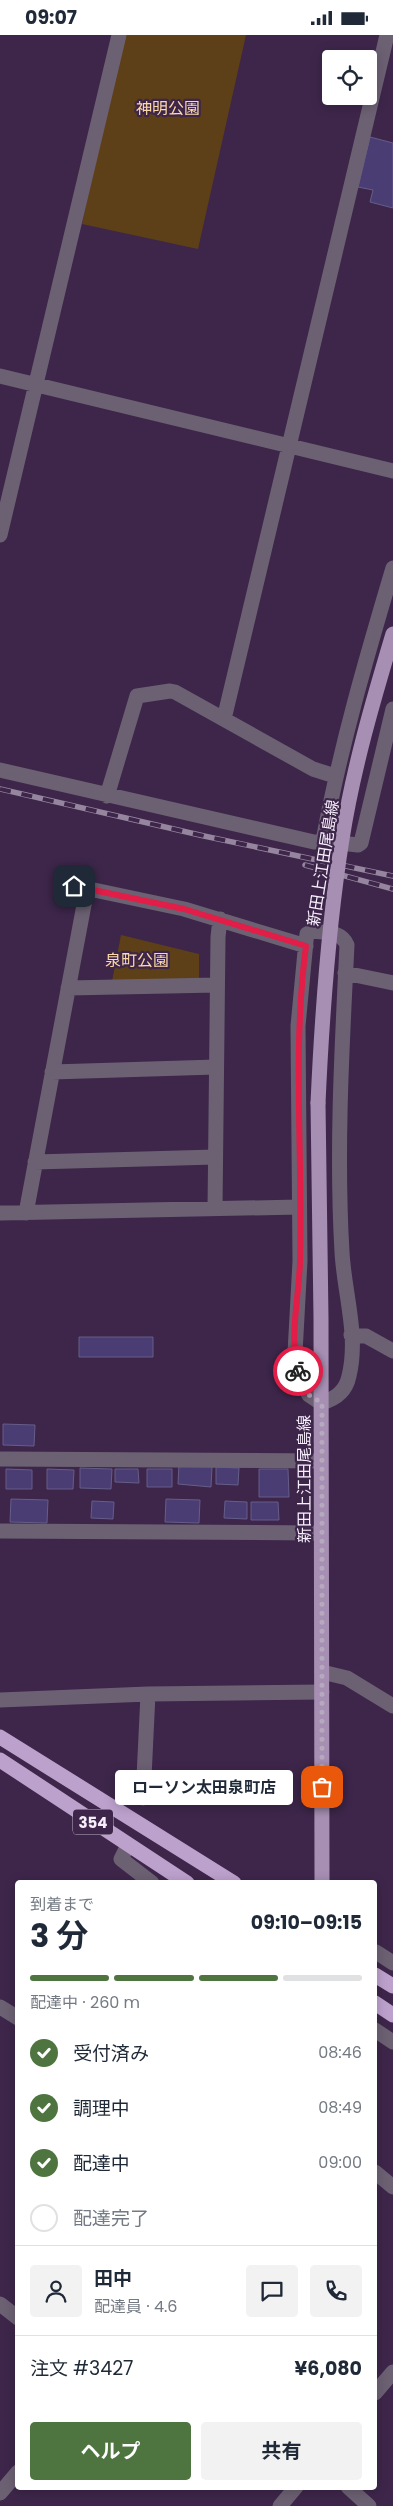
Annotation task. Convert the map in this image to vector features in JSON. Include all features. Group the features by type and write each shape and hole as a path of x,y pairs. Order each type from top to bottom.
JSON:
{"highway":[{"name":"354","path":"0,1737 229,1880"},
{"name":"354","path":"0,1759 182,1880"},
{"path":"377,1976 393,1987"},
{"path":"377,2004 393,2015"}],"main road":[{"name":"新田上江田尾島線","path":"322,1880 320,1461 322,1403 318,1103 326,965 342,839 367,726 393,634"}],"street":[{"path":"0,535 119,35"},
{"path":"224,719 387,35"},
{"path":"0,376 393,471"},
{"path":"323,841 335,776 364,666 393,568"},
{"path":"364,666 393,675"},
{"path":"107,796 137,696 170,691 176,692 313,769 335,776"},
{"path":"0,770 314,842 323,841 358,845 361,843 393,709"},
{"path":"60,883 184,909 306,946"},
{"path":"26,1213 87,889"},
{"path":"215,1209 214,1157 218,937 220,919"},
{"path":"313,931 337,934 344,938 347,945 345,973 341,1065 342,1252 352,1335 352,1360 345,1386 332,1400 322,1403 309,1395 299,1377 295,1353 295,1317 300,1261 298,1026 307,935 313,931"},
{"path":"345,973 393,983"},
{"path":"68,988 217,985"},
{"path":"52,1072 216,1067"},
{"path":"35,1161 214,1157"},
{"path":"0,1213 299,1207"},
{"path":"352,1335 366,1336 393,1351"},
{"path":"0,1459 320,1461"},
{"path":"0,1531 320,1533"},
{"path":"322,1672 347,1678 393,1706"},
{"path":"0,1700 148,1694 322,1692"},
{"path":"142,1798 148,1694"},
{"path":"128,1845 121,1859 148,1880"},
{"path":"377,1952 393,1963"},
{"path":"1,2010 15,2017"},
{"path":"377,2031 393,2041"},
{"path":"377,2174 393,2187"},
{"path":"0,2304 15,2315"},
{"path":"377,2391 393,2373"},
{"path":"0,2493 15,2476"},
{"path":"280,2506 293,2490"},
{"path":"351,2490 369,2506"}],"green space":[{"name":"神明公園","path":"123,35 246,35 198,249 82,224"},
{"name":"泉町公園","path":"121,935 199,954 199,979 112,981"}],"building":[{"path":"370,137 393,143 393,208 370,202 373,190 358,187"},
{"path":"79,1337 153,1337 153,1357 79,1357"},
{"path":"3,1424 35,1425 34,1446 3,1445"},
{"path":"179,1464 212,1467 211,1487 178,1484"},
{"path":"216,1467 239,1468 238,1485 216,1484"},
{"path":"80,1468 112,1469 111,1489 80,1488"},
{"path":"6,1469 32,1470 32,1489 6,1489"},
{"path":"47,1469 74,1470 73,1489 47,1489"},
{"path":"115,1469 138,1469 139,1483 115,1482"},
{"path":"147,1469 172,1469 172,1487 147,1487"},
{"path":"259,1469 288,1469 289,1497 259,1497"},
{"path":"11,1499 48,1500 47,1523 10,1522"},
{"path":"166,1499 200,1500 199,1523 165,1522"},
{"path":"92,1501 114,1502 113,1519 91,1518"},
{"path":"225,1501 247,1502 247,1519 224,1518"},
{"path":"251,1502 278,1502 279,1520 251,1520"}],"railway":[{"path":"0,789 204,836 393,876"},
{"path":"305,865 393,889"}],"way so far":[{"path":"298,1371 299,1377 309,1395 322,1403 320,1479 322,1787"}],"place":[{"name":"ローソン太田泉町店","path":"322,1787"}],"route":[{"path":"74,886 184,909 306,946 298,1026 300,1261 295,1317 295,1353 298,1371"}]}
